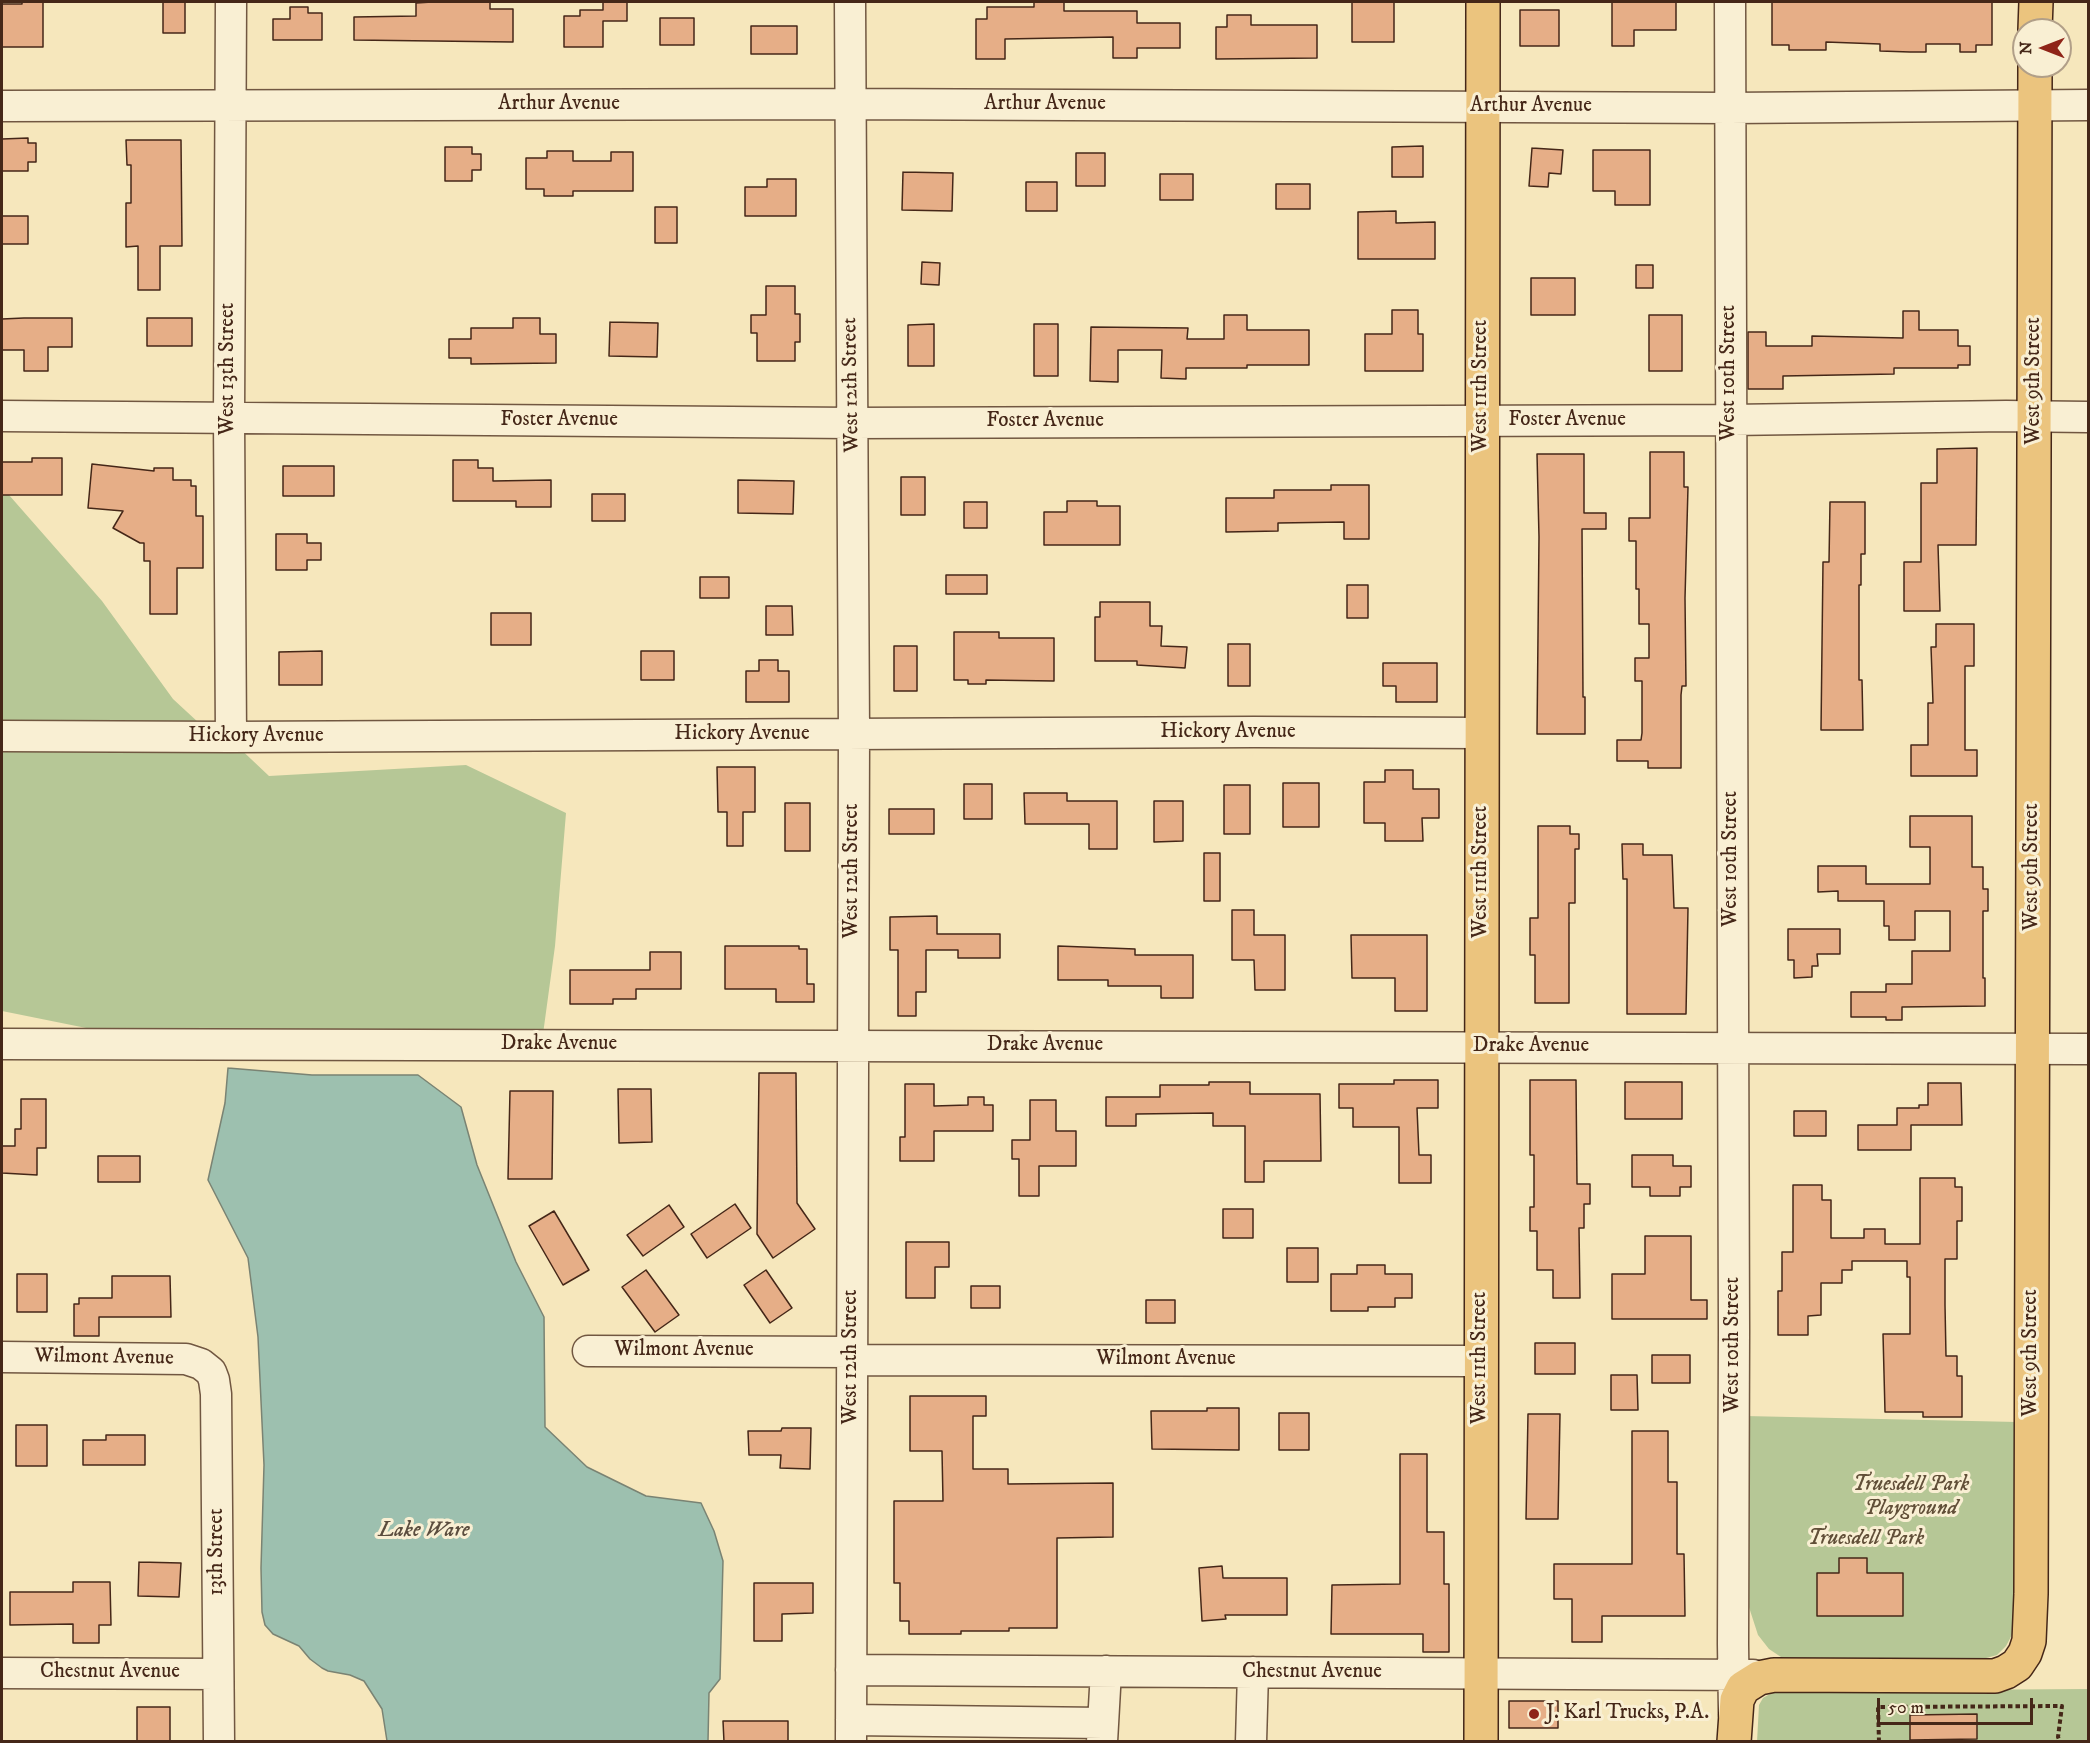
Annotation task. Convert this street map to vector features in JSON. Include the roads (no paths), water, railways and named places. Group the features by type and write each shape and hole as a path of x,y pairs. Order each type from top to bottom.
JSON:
{"main road":[{"name":"West 11th Street","path":"1481,1742 1483,2"},
{"path":"2036,2 2036,18"},
{"name":"West 9th Street","path":"2017,1665 2025,1653 2031,1630 2035,78"},
{"name":"Chestnut Avenue","path":"1752,1678 1990,1676 2006,1672 2017,1665"},
{"name":"West 10th Street","path":"1734,1729 1740,1694 1752,1678"}],"street":[{"name":"West 13th Street","path":"231,2 229,418 231,737"},
{"name":"West 12th Street","path":"850,2 854,734 851,1731"},
{"name":"West 10th Street","path":"1730,2 1733,1047 1752,1678"},
{"name":"Arthur Avenue","path":"2,106 849,105 1730,108 2088,105"},
{"name":"Foster Avenue","path":"2,416 852,423 2088,417"},
{"name":"Hickory Avenue","path":"2,736 1482,733"},
{"name":"Drake Avenue","path":"2,1044 2088,1049"},
{"name":"Wilmont Avenue","path":"588,1351 852,1356 1481,1360"},
{"name":"Wilmont Avenue","path":"2,1357 186,1359 205,1366"},
{"name":"13th Street","path":"205,1366 213,1376 216,1394 219,1742"},
{"name":"Chestnut Avenue","path":"851,1670 1752,1678"},
{"path":"851,1731 1102,1732 1106,1671"},
{"path":"1251,1742 1253,1672"},
{"name":"Chestnut Avenue","path":"2,1673 218,1674"}],"water":[{"name":"Lake Ware","path":"228,1068 312,1075 418,1075 461,1107 477,1165 516,1262 544,1317 545,1427 587,1467 646,1496 701,1503 714,1531 723,1561 720,1679 709,1693 708,1741 387,1741 382,1709 364,1681 322,1668 299,1646 273,1634 265,1625 262,1612 261,1568 264,1465 258,1337 248,1258 208,1180 225,1103"}],"place":[{"name":"J. Karl Trucks, P.A.","path":"1534,1714"}],"park label":[{"name":"Truesdell Park Playground","path":"1911,1498"},
{"name":"Truesdell Park","path":"1866,1540"}]}
